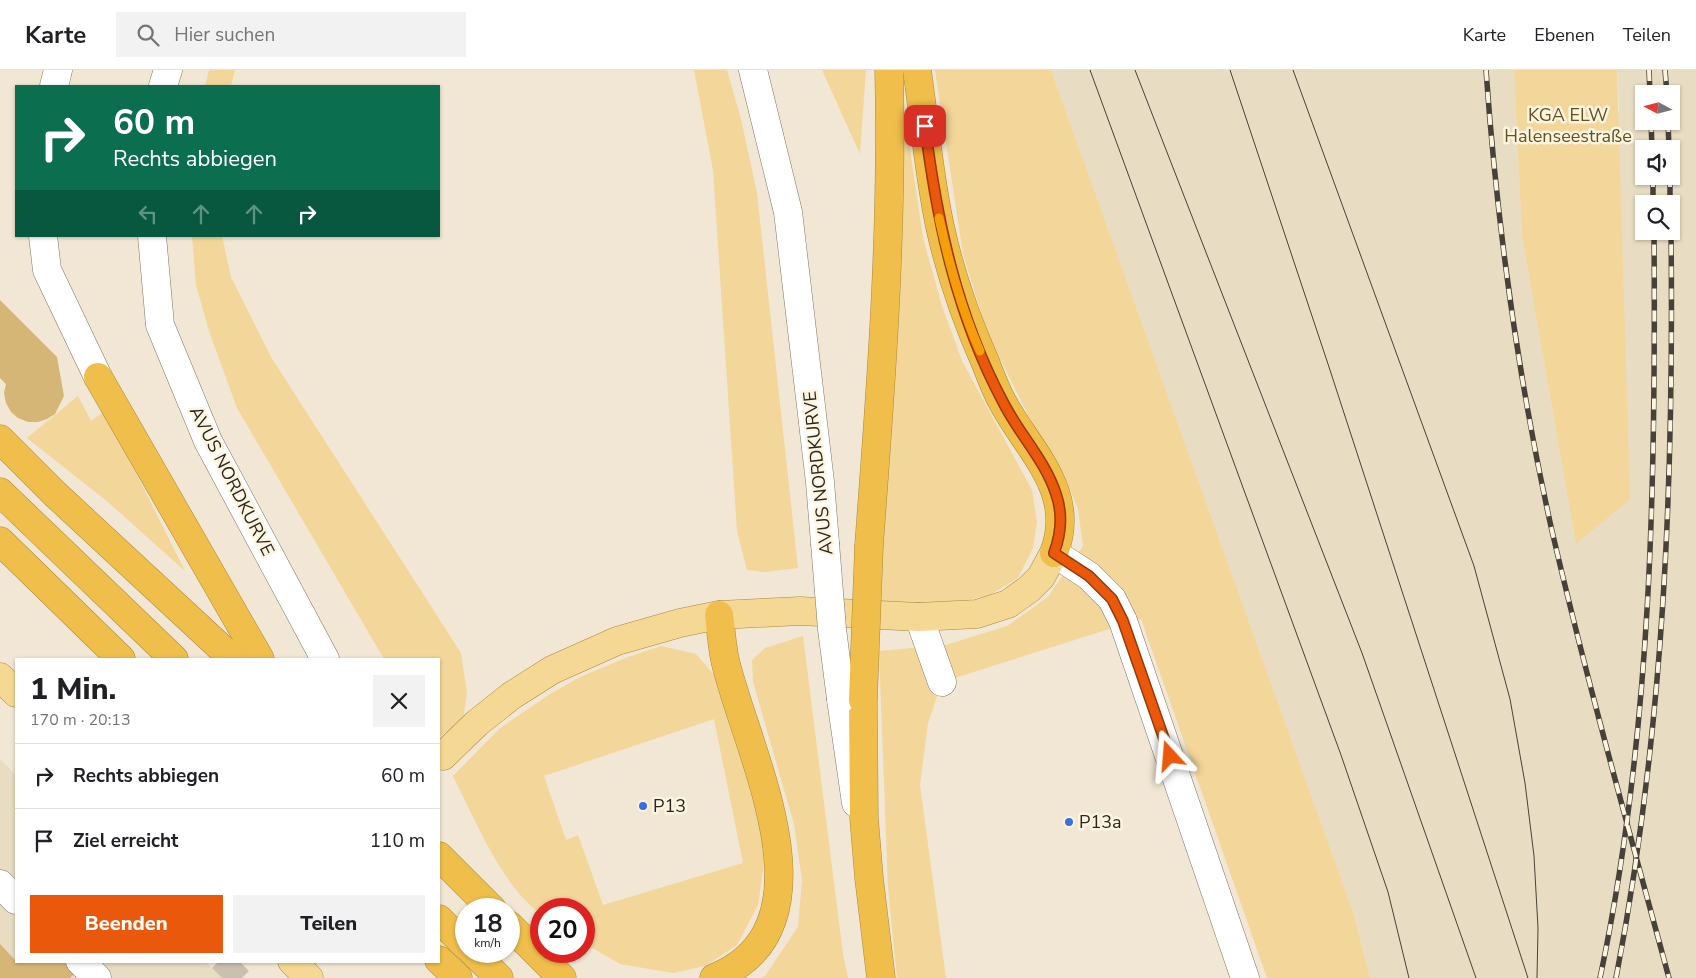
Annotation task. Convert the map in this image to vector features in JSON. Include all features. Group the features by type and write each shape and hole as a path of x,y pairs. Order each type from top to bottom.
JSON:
{"highway":[{"path":"882,978 869,878 852,699 869,545 877,448 889,226 889,70"},
{"path":"916,70 934,195 949,263 969,326 1003,403 1048,473 1057,495 1061,518 1059,539 1054,553"},
{"path":"98,377 259,658"},
{"path":"0,439 55,494 232,658"},
{"path":"0,492 173,658"},
{"path":"0,542 120,658"},
{"path":"714,978 725,973 751,955 770,928 779,886 776,842 767,796 725,660 719,615"},
{"path":"440,857 481,898"},
{"path":"440,920 455,935"},
{"path":"520,936 555,971 585,978"},
{"path":"440,961 458,978"},
{"path":"484,963 499,978"}],"main road":[{"path":"444,756 477,723 512,696 552,670 617,641 680,623 719,615 800,611 906,617 977,614 1008,604 1029,589 1041,577 1054,553"},
{"path":"0,677 15,692"},
{"path":"294,963 309,978"}],"lane":[{"path":"54,85 58,70"},
{"path":"163,85 168,70"},
{"name":"AVUS NORDKURVE","path":"753,70 788,212 820,482 825,543 852,699"},
{"path":"43,237 47,270 98,377"},
{"name":"AVUS NORDKURVE","path":"152,237 160,325 208,442 324,658"},
{"path":"1054,553 1089,576 1112,599 1123,621 1245,978"},
{"path":"906,617 942,682"},
{"path":"0,884 15,899"},
{"path":"82,963 97,978"}],"shaded area":[{"path":"1051,70 1514,70 1522,236 1576,544 1619,107 1617,70 1696,70 1696,978 1370,978 1353,912"},
{"path":"0,759 15,774 15,963 207,963 222,978 0,978"}],"green space":[{"path":"209,70 235,70 231,85 205,85"},
{"path":"694,70 727,70 741,119 757,193 798,568 765,572 747,570 737,531 713,170"},
{"path":"822,70 866,70 860,154"},
{"path":"935,70 1051,70 1353,912 1370,978 1267,978 1141,619 942,682 928,723 920,785 946,978 897,978 888,887 879,651 946,645 1007,626 1048,597 1083,546 1078,509 1064,474 1035,429 988,334 963,254"},
{"name":"KGA ELW Halenseestraße","path":"1514,70 1617,70 1630,499 1576,544 1522,236"},
{"path":"905,115 923,238 942,306 962,361 1032,490 1037,522 1033,548 1018,578 988,596 947,603 880,602"},
{"path":"192,237 222,237 231,277 271,357 461,653 467,693 463,720 440,736 440,658 383,658 237,408 209,331 196,285"},
{"path":"78,396 91,421 105,411 185,571 108,502 27,438"},
{"path":"803,636 843,954 848,978 761,978 765,976 798,927 802,880 794,824 753,682 752,660 765,648"},
{"path":"661,646 696,654 721,683 766,849 758,905 737,945 705,966 673,973 620,964 595,949 595,898 530,898 530,905 514,887 491,851 453,776 499,729 550,694 580,677 628,657","holes":["714,719 743,863 603,905 578,835 566,840 544,776"]}],"building":[{"path":"0,300 57,357 64,396 55,414 47,419 38,422 28,422 18,418 11,412 6,403 4,393 6,384 0,378"},
{"path":"0,944 15,960 15,963 67,963 76,972 70,978 0,978"}],"tunnel":[{"path":"222,978 237,963"}],"tram line":[{"path":"1090,70 1341,755 1388,892 1409,978"},
{"path":"1135,70 1362,653 1476,978"},
{"path":"1230,70 1528,978"},
{"path":"1293,70 1474,566 1510,699 1525,783 1534,856 1538,928 1537,978"}],"railway":[{"path":"1486,70 1496,186 1510,302 1540,474 1579,643 1669,978"},
{"path":"1649,70 1650,85"},
{"path":"1665,70 1666,85"},
{"path":"1651,130 1652,140"},
{"path":"1668,130 1669,140"},
{"path":"1653,185 1653,195"},
{"path":"1670,185 1670,195"},
{"path":"1600,978 1617,886 1631,793 1647,606 1654,418 1654,240"},
{"path":"1616,978 1645,792 1663,606 1668,513 1671,240"}],"slow traffic":[{"path":"939,218 949,263 969,326 980,351"}],"place":[{"name":"P13","path":"643,806"},
{"name":"P13a","path":"1069,822"}],"route":[{"path":"925,126 934,195 949,263 969,326 1003,403 1048,473 1057,495 1061,518 1059,539 1054,553 1089,576 1112,599 1123,621 1170,756"}]}
